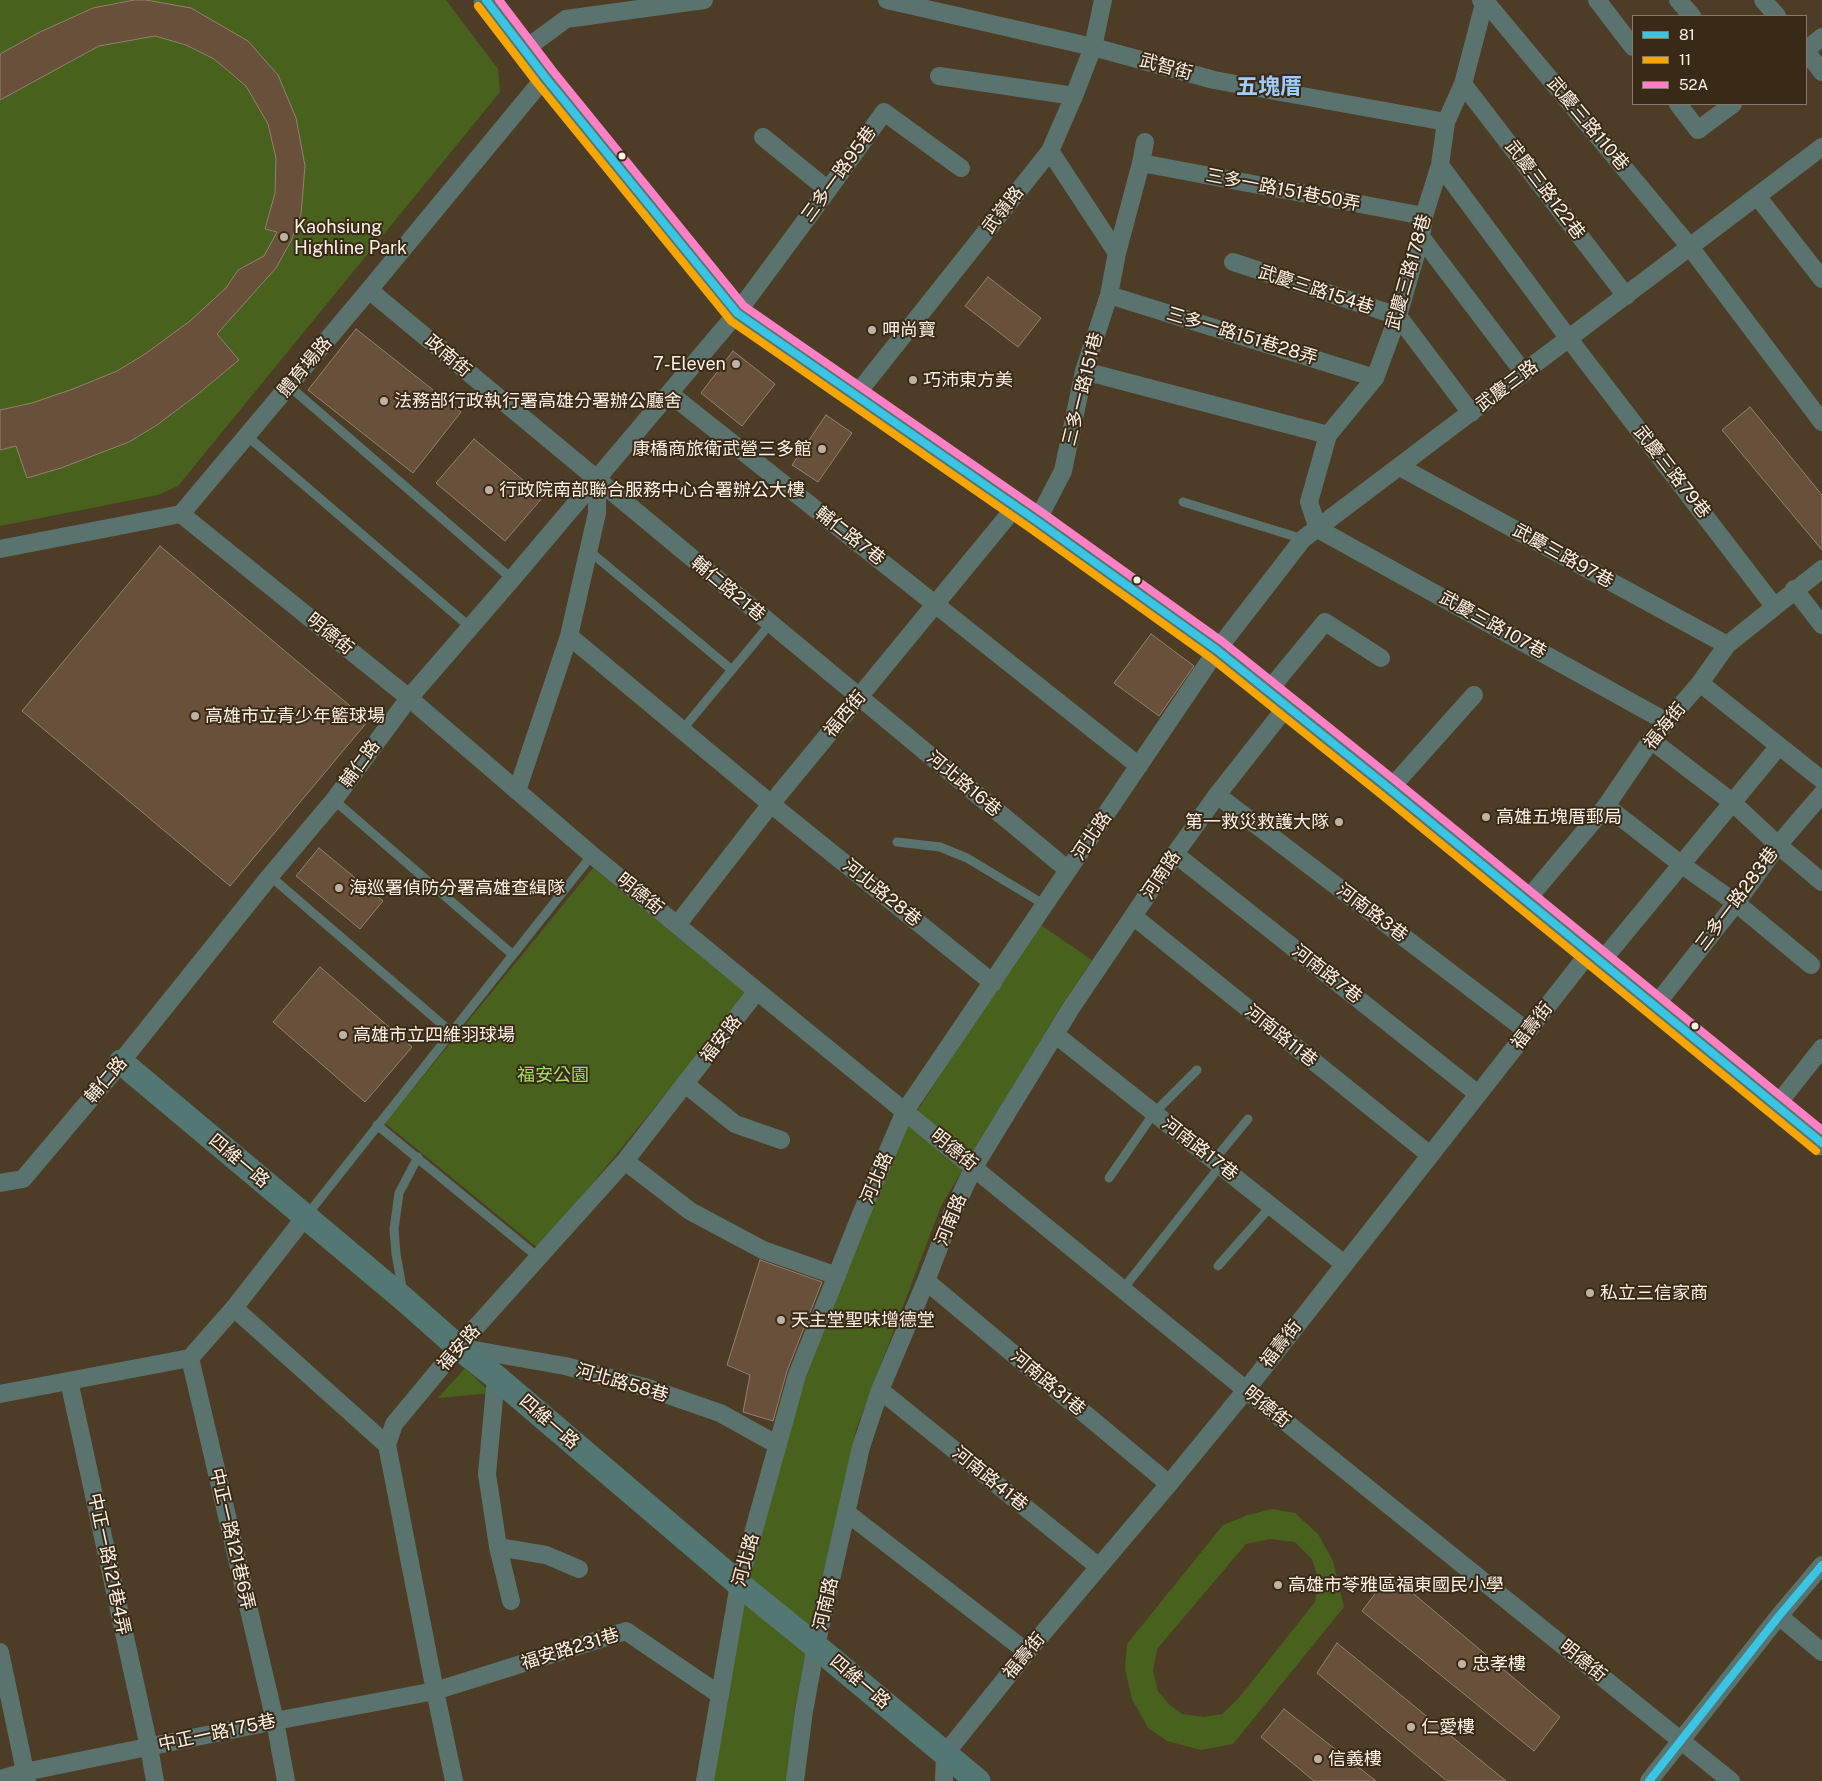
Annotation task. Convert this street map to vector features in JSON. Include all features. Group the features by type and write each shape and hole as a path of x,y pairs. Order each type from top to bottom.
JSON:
{"street":[{"path":"486,0 545,77 737,313 1037,520 1217,650 1390,789 1822,1143"},
{"path":"524,50 566,19 704,0"},
{"name":"武智街","path":"887,0 1093,47 1214,80 1446,122"},
{"name":"武嶺路","path":"856,395 1050,151 1093,47 1103,0"},
{"name":"武慶三路178巷","path":"1318,529 1309,502 1328,435 1375,378 1398,316 1421,237 1424,216 1440,165 1446,122 1464,84 1483,0"},
{"name":"武慶三路110巷","path":"1483,0 1690,247 1822,422"},
{"path":"1597,0 1632,46"},
{"path":"1678,0 1691,15"},
{"path":"1763,0 1776,15"},
{"path":"1807,49 1822,37"},
{"path":"1807,51 1822,72"},
{"path":"939,76 1074,96"},
{"name":"體育場路","path":"182,514 545,77"},
{"name":"武慶三路122巷","path":"1464,84 1626,296"},
{"path":"1679,105 1698,130 1732,105"},
{"name":"三多一路95巷","path":"737,313 884,112 961,168"},
{"path":"763,137 828,190"},
{"name":"三多一路151巷","path":"1037,520 1063,471 1084,371 1109,295 1117,253 1145,142"},
{"path":"1050,151 1117,253"},
{"name":"武慶三路","path":"1217,650 1303,539 1757,196 1821,151"},
{"name":"三多一路151巷50弄","path":"1141,163 1424,216"},
{"name":"武慶三路79巷","path":"1440,165 1569,339 1774,606"},
{"path":"1757,196 1822,280"},
{"path":"1421,237 1524,373"},
{"name":"武慶三路154巷","path":"1232,262 1398,316 1471,413"},
{"name":"政南街","path":"369,290 596,480"},
{"name":"三多一路151巷28弄","path":"1109,295 1375,378"},
{"name":"輔仁路","path":"0,1183 23,1179 122,1062 270,876 334,800 409,698 512,580 737,313"},
{"path":"1084,371 1328,435"},
{"name":"輔仁路7巷","path":"669,393 1139,766"},
{"name":"武慶三路97巷","path":"1400,467 1727,646"},
{"path":"517,791 568,636 597,512 596,480"},
{"name":"輔仁路21巷","path":"596,480 859,698"},
{"name":"福西街","path":"677,925 771,804 1016,506"},
{"path":"0,549 182,514"},
{"name":"明德街","path":"182,514 409,698 592,855 677,925 1246,1390 1731,1781"},
{"name":"武慶三路107巷","path":"1318,529 1667,722"},
{"name":"福海街","path":"1526,901 1606,806 1651,740 1700,683 1727,646 1822,569"},
{"path":"1794,590 1822,625"},
{"name":"河南路","path":"795,1781 804,1711 816,1646 861,1447 880,1390 953,1211 974,1167 1071,1008 1175,854 1218,795 1325,622 1381,658"},
{"name":"河北路28巷","path":"568,636 771,804 992,982"},
{"name":"河北路","path":"705,1781 739,1584 797,1375 906,1111 1217,650"},
{"path":"1700,683 1822,780"},
{"path":"1390,789 1474,695"},
{"name":"河北路16巷","path":"859,698 1068,870"},
{"path":"1651,740 1732,802 1778,845 1822,882"},
{"name":"福壽街","path":"945,1754 1027,1652 1246,1390 1527,1031 1682,865 1779,746"},
{"name":"三多一路283巷","path":"1656,1006 1736,903 1778,845 1822,794"},
{"name":"河南路3巷","path":"1218,795 1527,1031"},
{"path":"1606,806 1682,865 1736,903 1811,965"},
{"name":"河南路7巷","path":"1175,854 1478,1094"},
{"name":"河南路11巷","path":"1133,916 1430,1155"},
{"name":"福安路","path":"387,1445 394,1424 458,1347 625,1161 758,991"},
{"name":"河南路17巷","path":"1056,1035 1344,1264"},
{"path":"1777,1105 1822,1048"},
{"name":"四維一路","path":"122,1062 739,1584 978,1781"},
{"path":"685,1084 735,1124 781,1140"},
{"path":"625,1161 690,1211 763,1250 837,1276"},
{"path":"0,1394 190,1358 234,1308 305,1217"},
{"name":"河南路31巷","path":"926,1281 1169,1484"},
{"path":"234,1308 387,1445 454,1781"},
{"name":"河北路58巷","path":"458,1347 565,1366 648,1388 720,1413 778,1445"},
{"name":"中正一路121巷6弄","path":"190,1358 275,1720 286,1781"},
{"path":"496,1377 487,1474 498,1547 511,1601"},
{"name":"中正一路121巷4弄","path":"69,1381 155,1781"},
{"name":"河南路41巷","path":"880,1390 1099,1567"},
{"path":"847,1513 1027,1652"},
{"path":"498,1547 546,1555 579,1569"},
{"path":"1649,1781 1779,1616 1822,1565"},
{"path":"1779,1616 1822,1652"},
{"name":"福安路231巷","path":"435,1690 626,1631 720,1695"},
{"path":"0,1652 26,1776"},
{"name":"中正一路175巷","path":"0,1779 26,1776 275,1720 435,1690"},
{"path":"944,1781 945,1754"}],"lane":[{"path":"289,386 512,580"},
{"path":"247,436 471,628"},
{"path":"1183,502 1303,539"},
{"path":"588,550 732,670"},
{"path":"682,730 770,624"},
{"path":"334,800 512,954"},
{"path":"897,842 940,848 967,858 1045,905"},
{"path":"305,1217 592,855"},
{"path":"270,876 451,1032"},
{"path":"1109,1178 1154,1113 1197,1070"},
{"path":"1123,1289 1248,1119"},
{"path":"377,1125 539,1258"},
{"path":"404,1300 396,1254 394,1229 399,1193 418,1157"},
{"path":"1218,1266 1271,1206"}],"green space":[{"path":"0,0 446,0 498,69 500,92 178,486 158,495 0,526"},
{"name":"福安公園","path":"593,868 747,994 539,1249 385,1123"},
{"path":"1038,923 1092,960 1060,1008 941,1206 856,1430 795,1708 787,1781 712,1781 744,1599 804,1380 866,1220 910,1122"},
{"path":"465,1368 491,1393 438,1398"},
{"path":"1272,1509 1295,1513 1318,1534 1333,1561 1344,1607 1233,1744 1201,1750 1167,1741 1148,1728 1132,1699 1125,1669 1127,1644 1223,1525 1248,1515","holes":["1270,1539 1295,1542 1312,1559 1318,1579 1315,1602 1238,1699 1222,1714 1204,1717 1182,1714 1169,1704 1158,1691 1153,1671 1157,1649 1246,1544"]}],"building":[{"name":"Kaohsiung Highline Park","path":"134,0 146,0 191,8 248,41 278,75 296,118 305,166 301,214 291,241 276,268 217,334 239,360 157,425 129,442 61,468 27,478 16,446 0,450 0,410 32,403 73,389 117,371 145,354 190,321 226,288 238,270 264,256 277,232 265,229 275,193 276,158 268,124 246,86 214,59 186,45 155,36 99,46 0,100 0,54 40,32 93,8"},
{"path":"988,277 1041,318 1018,347 965,306"},
{"name":"法務部行政執行署高雄分署辦公廳舍","path":"356,329 461,412 413,473 308,390"},
{"path":"733,351 775,384 742,426 701,393"},
{"path":"1750,407 1822,495 1822,550 1722,430"},
{"name":"康橋商旅衛武營三多館","path":"826,415 852,433 818,482 792,465"},
{"name":"行政院南部聯合服務中心合署辦公大樓","path":"474,439 543,497 505,541 436,483"},
{"name":"高雄市立青少年籃球場","path":"160,546 368,721 230,886 22,711"},
{"path":"1151,634 1194,666 1159,716 1114,683"},
{"name":"海巡署偵防分署高雄查緝隊","path":"319,848 383,901 360,929 296,876"},
{"name":"高雄市立四維羽球場","path":"320,967 412,1047 365,1102 273,1022"},
{"name":"天主堂聖味增德堂","path":"760,1260 822,1282 787,1371 773,1421 743,1412 750,1375 727,1365"},
{"name":"忠孝樓","path":"1390,1574 1560,1717 1534,1751 1362,1611"},
{"name":"仁愛樓","path":"1337,1643 1506,1781 1447,1781 1317,1673"},
{"name":"信義樓","path":"1284,1709 1376,1781 1314,1781 1261,1737"}],"transit line":[{"name":"81","path":"486,0 545,77 737,313 1037,521 1217,650 1390,789 1822,1143"},
{"name":"52A","path":"499,0 553,71 744,306 1043,513 1223,642 1396,781 1822,1130"},
{"name":"11","path":"478,6 537,83 731,321 1031,529 1211,658 1384,797 1816,1151"},
{"name":"81","path":"1649,1781 1779,1616 1822,1565"}],"place":[{"name":"Kaohsiung Highline Park","path":"284,237"},
{"name":"呷尚寶","path":"872,330"},
{"name":"7-Eleven","path":"736,364"},
{"name":"巧沛東方美","path":"913,380"},
{"name":"法務部行政執行署高雄分署辦公廳舍","path":"384,401"},
{"name":"康橋商旅衛武營三多館","path":"822,449"},
{"name":"行政院南部聯合服務中心合署辦公大樓","path":"489,490"},
{"name":"高雄市立青少年籃球場","path":"195,716"},
{"name":"高雄五塊厝郵局","path":"1486,817"},
{"name":"第一救災救護大隊","path":"1339,822"},
{"name":"海巡署偵防分署高雄查緝隊","path":"339,888"},
{"name":"高雄市立四維羽球場","path":"343,1035"},
{"name":"私立三信家商","path":"1590,1293"},
{"name":"天主堂聖味增德堂","path":"781,1320"},
{"name":"高雄市苓雅區福東國民小學","path":"1278,1585"},
{"name":"忠孝樓","path":"1462,1664"},
{"name":"仁愛樓","path":"1411,1727"},
{"name":"信義樓","path":"1318,1759"}],"district":[{"name":"五塊厝","path":"1269,87"}]}
